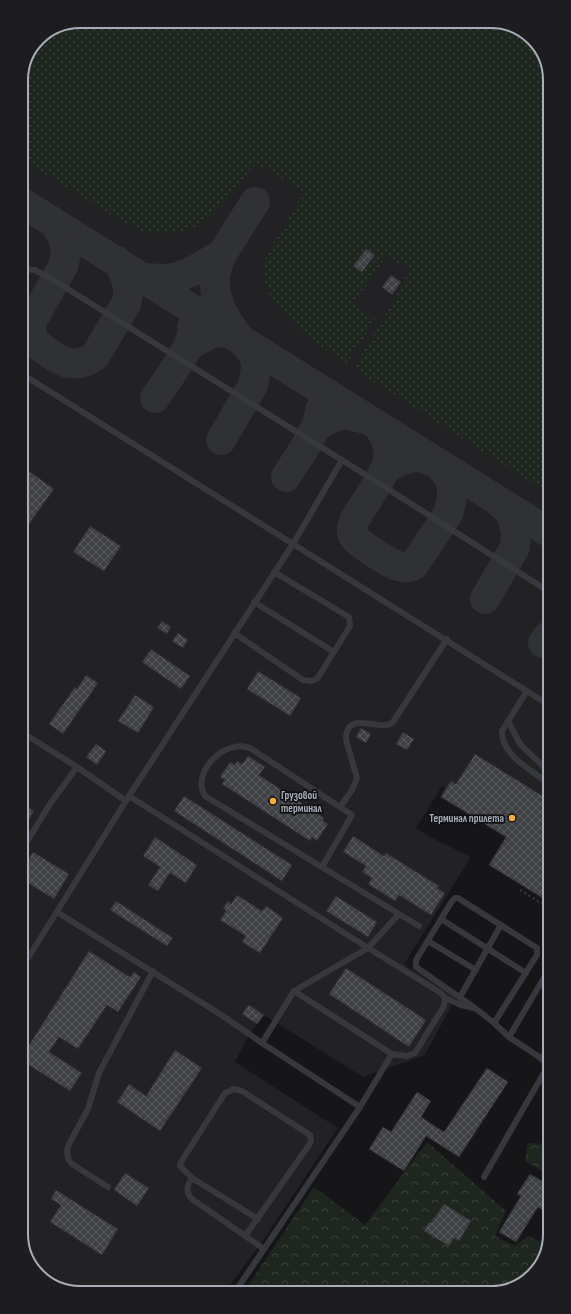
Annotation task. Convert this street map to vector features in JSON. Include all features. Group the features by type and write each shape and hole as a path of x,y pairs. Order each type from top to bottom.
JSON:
{"lane":[{"path":"28,269 32,269 55,281 342,460 543,588"},
{"path":"28,378 543,701"},
{"path":"28,958 127,798 293,544 342,460"},
{"path":"234,633 303,680 311,681 317,679 350,626 349,617 274,572"},
{"path":"254,602 334,652"},
{"path":"340,807 352,790 357,778 346,740 348,730 352,725 361,722 390,726 447,640"},
{"path":"527,691 508,720 502,731 501,738 504,744 526,767 543,779"},
{"path":"508,720 520,744 543,766"},
{"path":"28,736 441,993 445,998 461,1005 476,1008"},
{"path":"322,867 352,815 250,748 244,746 236,747 214,757 201,779 202,791 210,800 419,926"},
{"path":"28,840 50,804 77,767"},
{"path":"494,1022 537,955 537,948 458,898 455,898 452,900 416,960 416,967 476,1008 494,1022 509,1037 541,1059 543,1056"},
{"path":"57,912 223,1016 360,1107"},
{"path":"262,1043 294,991 368,948 399,914"},
{"path":"441,919 526,973"},
{"path":"460,997 501,925"},
{"path":"428,941 476,970"},
{"path":"108,1187 72,1164 68,1159 67,1150 88,1109 99,1073 153,971"},
{"path":"509,1037 543,980"},
{"path":"294,991 392,1054 407,1056 415,1053 444,1006 445,998"},
{"path":"239,1286 360,1107 392,1054"},
{"path":"484,1177 543,1074"},
{"path":"245,1236 258,1219 309,1144 311,1138 310,1135 242,1091 234,1089 225,1093 181,1162 180,1166 182,1170 192,1178 258,1219"},
{"path":"192,1178 188,1183 187,1188 189,1196 264,1249"}],"path":[{"path":"520,890 543,904"}],"shaded area":[{"path":"80,28 502,29 517,35 528,43 536,54 543,73 543,796 536,792 529,802 514,840 440,797 445,788 442,786 416,828 432,838 471,857 404,964 456,997 425,1055 363,1077 264,1015 249,1035 235,1062 338,1128 259,1246 229,1286 76,1286 54,1279 43,1271 33,1257 28,1241 29,69 32,60 43,43 60,32"}],"green space":[{"path":"80,28 495,28 517,35 532,48 540,63 543,73 543,490 354,369 409,270 387,255 353,304 376,319 347,363 304,335 274,304 267,288 263,271 268,253 305,192 256,163 222,205 207,220 186,231 163,233 144,232 120,220 28,163 29,69 32,60 43,43 60,32"},
{"path":"427,1142 506,1211 495,1236 515,1246 528,1236 543,1242 538,1257 528,1271 517,1279 502,1285 248,1286 314,1187 365,1225"},
{"path":"528,1143 543,1144 543,1172 525,1161"}],"building":[{"path":"366,249 375,255 362,272 353,266"},
{"path":"391,275 401,282 392,295 382,287"},
{"path":"28,470 54,489 28,526"},
{"path":"90,526 121,546 104,571 73,552"},
{"path":"162,621 171,627 167,634 157,628"},
{"path":"178,633 188,640 183,648 172,641"},
{"path":"151,649 190,676 181,689 142,662"},
{"path":"258,671 301,698 290,716 247,689"},
{"path":"86,675 98,683 63,734 49,724 75,687 77,689"},
{"path":"135,695 154,707 138,733 118,721"},
{"path":"361,728 371,734 366,743 356,737"},
{"path":"403,732 414,739 407,750 396,744"},
{"path":"96,744 106,751 97,765 86,757"},
{"name":"Терминал прилета","path":"475,754 543,796 543,898 489,865 506,837 441,797 451,781 456,784"},
{"name":"Грузовой терминал","path":"248,756 265,767 259,775 324,818 323,821 328,824 317,841 312,837 310,841 222,784 225,780 220,777 230,762 235,765 237,761 242,764"},
{"path":"184,796 292,865 282,881 174,811"},
{"path":"28,807 34,811 28,821"},
{"path":"353,836 384,856 386,853 439,886 437,888 445,893 431,915 399,895 395,901 368,884 372,878 362,872 366,866 343,852"},
{"path":"155,837 197,865 186,883 170,873 158,891 148,885 160,867 143,856"},
{"path":"33,852 69,874 54,899 28,883 28,860"},
{"path":"237,895 262,911 266,906 283,918 260,953 242,942 246,936 220,920 226,911 223,908 228,901 231,904"},
{"path":"336,896 377,922 368,937 326,911"},
{"path":"116,901 173,938 167,946 110,910"},
{"path":"89,951 130,977 134,972 141,977 118,1012 107,1005 78,1049 59,1037 49,1052 82,1073 70,1091 28,1065 28,1047"},
{"path":"346,968 426,1020 409,1047 329,994"},
{"path":"249,1005 264,1015 257,1024 242,1014"},
{"path":"175,1050 202,1068 160,1131 117,1102 129,1084 146,1096"},
{"path":"487,1068 508,1082 459,1157 426,1136 404,1171 369,1149 383,1127 391,1132 417,1092 431,1101 421,1117 444,1132"},
{"path":"125,1173 149,1188 137,1206 114,1190"},
{"path":"530,1174 543,1182 543,1210 538,1207 516,1242 499,1232 521,1196 517,1194"},
{"path":"56,1190 118,1229 102,1255 50,1222 61,1205 51,1199"},
{"path":"444,1204 471,1221 459,1241 454,1238 449,1246 424,1231 429,1222 431,1223"}],"taxiway":[{"path":"142,278 166,279 178,277 193,271 222,254 255,202"},
{"path":"28,206 543,529"},
{"path":"28,322 35,316 63,266 66,254 63,236 53,222"},
{"path":"222,254 216,272 215,289 219,305 227,321 237,335"},
{"path":"30,321 33,341 62,361 78,363 95,356 126,304 128,292 127,282 117,261"},
{"path":"155,398 184,353 192,335 192,327"},
{"path":"189,345 204,337 221,332 234,336 245,343 253,354 256,363 253,385 221,440"},
{"path":"286,477 312,435 319,418 320,410"},
{"path":"316,428 331,418 339,415 345,415 358,417 371,422 382,431 387,445 388,460 379,481 355,519 352,526 352,532 356,540 382,558 398,566 410,567 414,565 448,514 452,498 452,487 448,475 437,463 423,458 414,457 400,461 385,469"},
{"path":"485,599 515,547 516,535 513,518 508,510 499,502"}],"place":[{"name":"Грузовой терминал","path":"273,801"},
{"name":"Терминал прилета","path":"512,818"}]}
